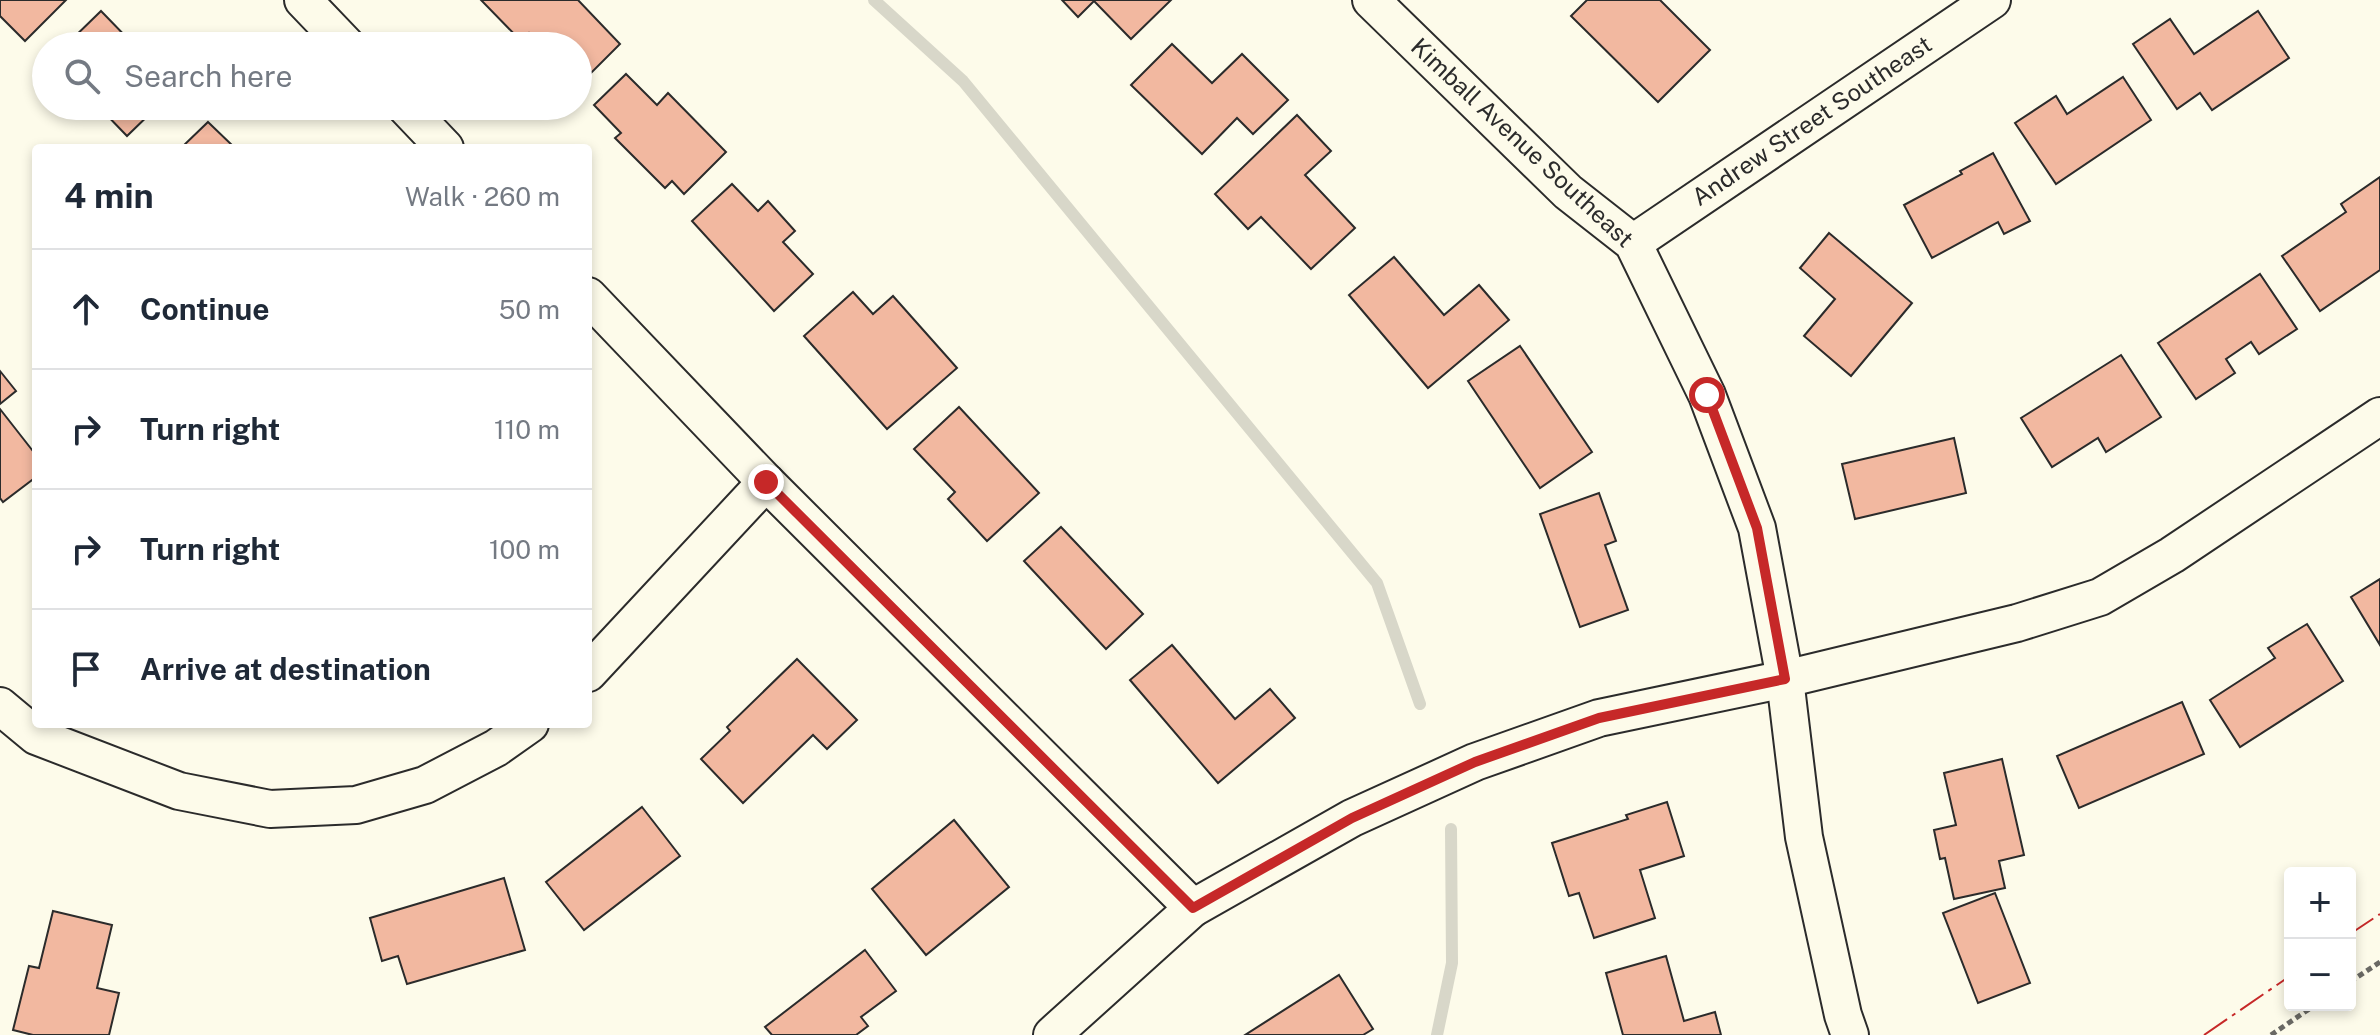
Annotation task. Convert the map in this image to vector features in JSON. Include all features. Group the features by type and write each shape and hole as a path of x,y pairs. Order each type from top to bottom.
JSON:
{"street":[{"path":"303,0 334,32"},
{"name":"Kimball Avenue Southeast","path":"1371,0 1568,192 1633,243 1707,395 1757,528 1785,679 1804,837 1850,1035"},
{"name":"Andrew Street Southeast","path":"1633,243 1992,0"},
{"path":"418,120 441,144"},
{"path":"592,300 766,482 1193,908"},
{"path":"1052,1035 1193,908 1352,818 1475,762 1599,718 1785,679 2017,623 2100,597 2172,555 2380,416"},
{"path":"592,669 766,482"},
{"path":"0,706 36,736 179,791 270,809 356,805 425,785 496,748 524,728"}],"path":[{"path":"2356,978 2380,962"},
{"path":"2271,1035 2306,1011"}],"building":[{"path":"0,0 66,0 25,41 0,16"},
{"path":"481,0 578,0 620,44 592,72 592,32 512,32"},
{"path":"1062,0 1171,0 1131,39 1094,1 1078,17"},
{"path":"1587,0 1660,0 1710,50 1658,102 1571,16"},
{"path":"101,11 121,32 79,32"},
{"path":"2258,11 2289,58 2212,110 2200,93 2177,109 2133,44 2170,19 2194,54"},
{"path":"1172,44 1212,83 1242,54 1288,100 1253,134 1237,118 1202,154 1131,85"},
{"path":"626,74 657,105 668,93 726,152 684,194 672,181 665,188 615,138 621,133 594,105"},
{"path":"2123,77 2151,120 2056,184 2015,123 2056,96 2067,114"},
{"path":"1297,115 1331,151 1305,175 1355,228 1311,269 1261,217 1248,229 1215,194"},
{"path":"112,120 144,120 127,136"},
{"path":"208,122 231,144 185,144"},
{"path":"1993,153 2030,221 2004,234 1998,222 1932,258 1904,205 1962,174 1960,171"},
{"path":"2380,177 2380,270 2320,311 2282,256 2346,212 2341,204"},
{"path":"732,184 758,211 768,201 795,231 783,242 813,274 774,311 692,221"},
{"path":"1829,233 1912,303 1851,376 1804,336 1835,299 1800,268"},
{"path":"1394,257 1444,315 1479,285 1509,320 1428,388 1349,295"},
{"path":"2260,274 2297,329 2259,354 2251,342 2226,359 2235,373 2196,399 2158,343"},
{"path":"853,292 873,314 893,296 957,368 887,429 804,336"},
{"path":"1520,346 1592,452 1540,488 1468,381"},
{"path":"2121,355 2161,417 2106,452 2098,438 2052,467 2021,418"},
{"path":"0,371 16,391 0,404"},
{"path":"959,407 1039,493 987,541 948,499 955,492 914,449"},
{"path":"0,409 32,450 32,480 3,502 0,498"},
{"path":"1954,438 1966,493 1855,519 1842,464"},
{"path":"1599,493 1616,541 1605,545 1628,610 1580,627 1540,514"},
{"path":"1061,527 1143,614 1106,649 1024,561"},
{"path":"2380,579 2380,645 2351,597"},
{"path":"2307,624 2343,681 2240,747 2210,700 2275,658 2268,648"},
{"path":"1172,645 1235,719 1270,689 1295,718 1218,783 1130,680"},
{"path":"797,659 857,720 827,749 813,735 743,803 701,759 730,731 727,727"},
{"path":"2182,702 2204,754 2079,808 2057,756"},
{"path":"2002,759 2024,855 1999,861 2005,888 1954,899 1945,858 1940,859 1934,830 1956,825 1944,773"},
{"path":"1667,802 1684,856 1640,870 1655,918 1594,938 1579,893 1569,896 1552,843 1628,819 1626,815"},
{"path":"642,807 680,856 584,930 546,882"},
{"path":"954,820 1009,887 926,955 872,889"},
{"path":"504,878 525,950 407,984 398,956 382,961 370,918"},
{"path":"1995,893 2030,983 1978,1003 1943,913"},
{"path":"53,911 112,925 97,988 119,993 109,1035 33,1035 13,1030 29,966 39,968"},
{"path":"865,950 896,991 861,1017 868,1026 856,1035 772,1035 765,1027"},
{"path":"1666,956 1684,1021 1715,1012 1721,1035 1623,1035 1606,973"},
{"path":"1339,975 1373,1029 1363,1035 1245,1035"}],"waterway":[{"path":"874,0 963,81 1377,583 1420,704"},
{"path":"1437,1035 1452,963 1451,829"}],"power":[{"path":"2356,930 2380,914"},
{"path":"2204,1035 2284,980"}],"route":[{"path":"766,482 1193,908 1352,818 1475,762 1599,718 1785,679 1757,528 1707,395"}]}
